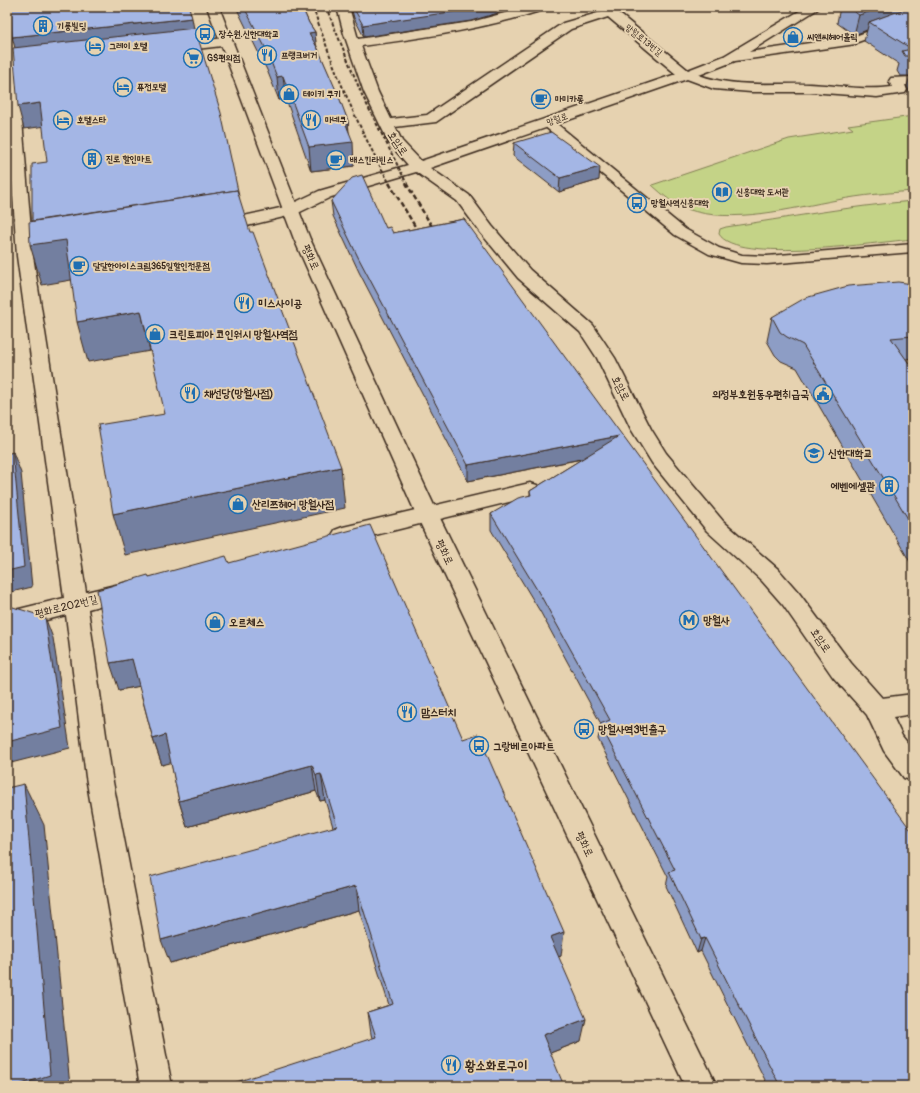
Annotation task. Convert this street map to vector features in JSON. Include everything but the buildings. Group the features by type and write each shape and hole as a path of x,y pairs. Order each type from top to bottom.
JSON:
{"street":[{"name":"평화로","path":"213,7 290,211 427,514 701,1086"},
{"name":"호암로","path":"343,7 354,43 372,92 396,143 418,167 463,198 490,234 524,274 586,329 606,358 642,429 652,460 715,526 770,576 791,599 842,670 877,709 893,743 913,770"},
{"path":"354,43 414,35 468,25 517,15 538,7"},
{"name":"망월로","path":"204,228 243,222 290,211 326,194 418,167 653,87 729,59 816,7"},
{"path":"7,8 9,66 76,604 100,777 156,1086"},
{"path":"386,124 431,119 474,88 567,26 606,10"},
{"name":"망월로13번길","path":"606,10 685,74 714,85 751,88 810,88 877,93 900,90 896,81 913,81"},
{"path":"729,59 850,41"},
{"path":"154,50 226,42"},
{"path":"9,66 27,64"},
{"path":"323,540 530,490"},
{"name":"평화로202번길","path":"7,621 146,586"},
{"path":"877,709 913,704"}],"lane":[{"path":"850,41 913,18"},
{"path":"547,122 680,232 714,251 741,259 767,260 913,248"}],"green space":[{"path":"913,116 913,191 856,197 762,214 723,215 705,214 677,205 652,185 789,139 853,129 848,125"},
{"path":"913,201 913,239 841,247 779,250 752,248 731,243 719,234 720,229 726,227 842,209"}],"railway":[{"path":"313,7 329,53 347,97 367,141 390,184"},
{"path":"326,7 362,95 407,184"},
{"path":"389,183 422,238"},
{"path":"406,183 437,235"}],"place":[{"name":"기풍빌딩","path":"43,26"},
{"name":"장수원.신한대학교","path":"205,34"},
{"name":"씨앤씨헤어홀릭","path":"793,37"},
{"name":"그레이 호텔","path":"95,46"},
{"name":"프랭크버거","path":"267,55"},
{"name":"GS편의점","path":"193,58"},
{"name":"퓨전모텔","path":"123,87"},
{"name":"테이키 쿠키","path":"289,94"},
{"name":"마미카롱","path":"541,99"},
{"name":"호텔스타","path":"63,120"},
{"name":"마네쿠","path":"311,120"},
{"name":"진로 할인마트","path":"92,159"},
{"name":"배스킨라빈스","path":"336,160"},
{"name":"신흥대학 도서관","path":"722,192"},
{"name":"망월사역신흥대학","path":"637,203"},
{"name":"달달한아이스크림365일할인전문점","path":"79,266"},
{"name":"미스사이공","path":"244,303"},
{"name":"크린토피아 코인워시 망월사역점","path":"155,334"},
{"name":"채선당(망월사점)","path":"190,393"},
{"name":"의정부호원동우편취급국","path":"823,394"},
{"name":"신한대학교","path":"814,453"},
{"name":"에벤에셀관","path":"889,486"},
{"name":"산리쯔헤어 망월사점","path":"238,504"},
{"name":"망월사","path":"689,620"},
{"name":"오르체스","path":"215,622"},
{"name":"맘스터치","path":"407,712"},
{"name":"망월사역3번출구","path":"584,729"},
{"name":"그랑베르아파트","path":"479,746"},
{"name":"황소화로구이","path":"451,1065"}]}
